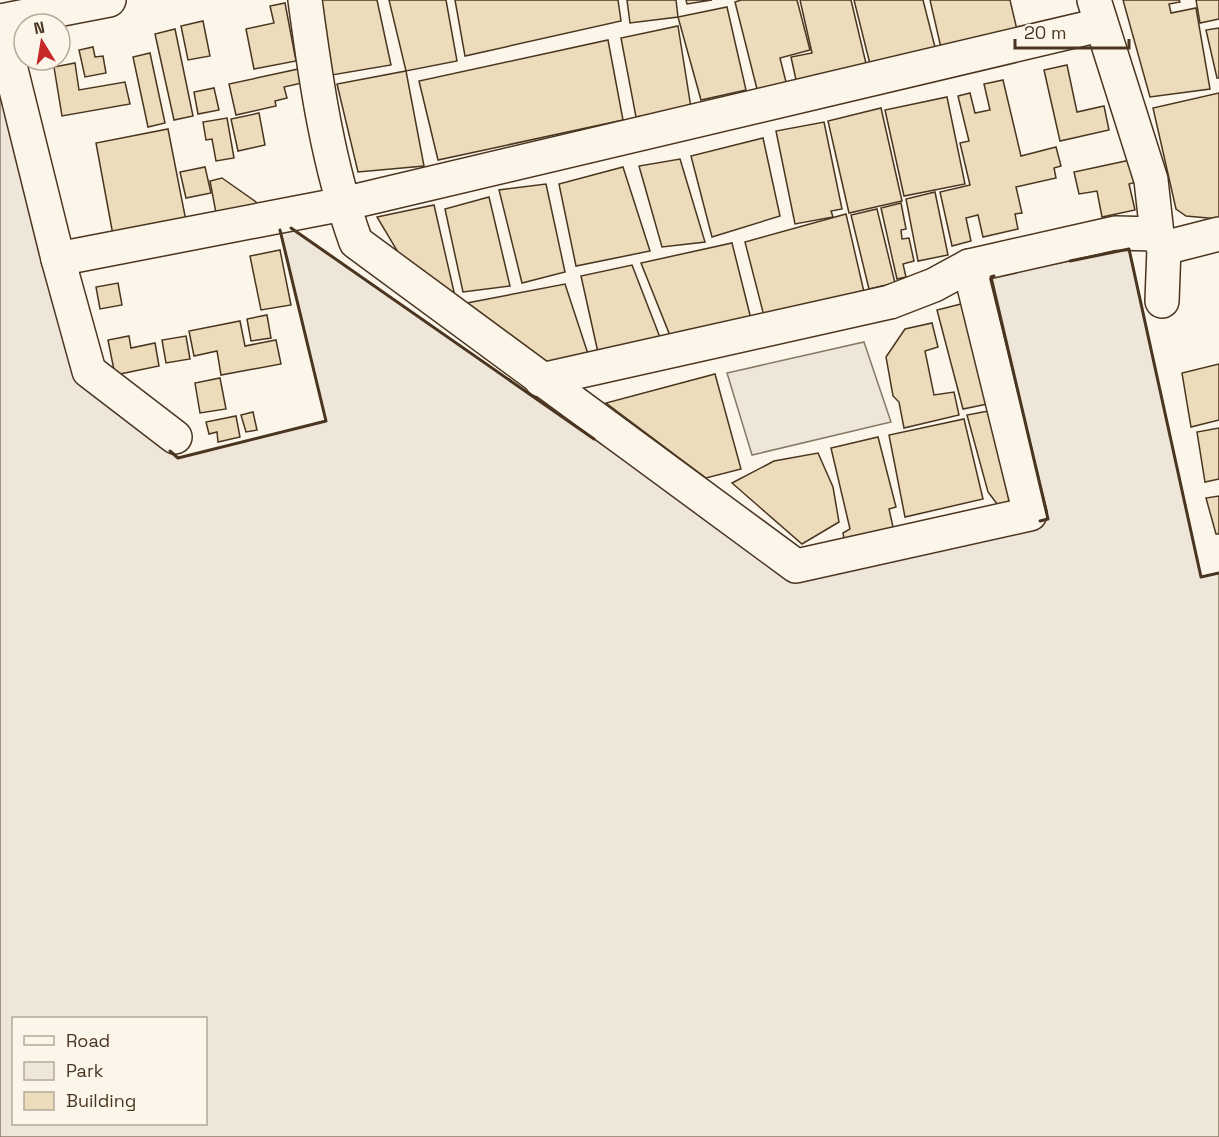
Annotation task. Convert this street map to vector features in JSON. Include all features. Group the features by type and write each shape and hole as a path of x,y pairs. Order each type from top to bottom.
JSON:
{"street":[{"path":"0,21 109,0"},
{"path":"305,0 314,72 343,204 356,243 796,566 1030,514 969,266"},
{"path":"58,259 343,204 1097,13 1151,180 1161,241 1162,300"},
{"path":"0,25 58,259 89,371 175,437"},
{"path":"541,380 890,302 934,285 969,266 1115,233 1161,241 1219,234"}],"green space":[{"path":"0,88 78,378 178,458 326,421 277,218 796,580 1048,519 991,277 1129,249 1201,577 1219,573 1219,1137 0,1137"},
{"path":"864,342 891,422 752,455 727,373"}],"building":[{"path":"315,0 377,0 391,65 326,76"},
{"path":"389,0 446,0 457,61 406,71"},
{"path":"455,0 618,0 621,21 465,56"},
{"path":"627,0 676,0 678,17 630,23"},
{"path":"686,0 712,0 687,4"},
{"path":"741,0 797,0 810,50 780,58 787,86 758,93 735,2"},
{"path":"800,0 851,0 868,72 798,89 791,57 812,53"},
{"path":"854,0 923,0 937,55 872,72"},
{"path":"930,0 1010,0 1018,34 942,52"},
{"path":"1123,0 1179,0 1180,2 1169,4 1171,13 1196,8 1210,89 1150,97"},
{"path":"1196,0 1219,0 1219,19 1200,23"},
{"path":"285,3 296,61 254,69 246,29 274,23 270,6"},
{"path":"727,7 746,90 701,100 678,17"},
{"path":"203,21 210,56 188,60 181,26"},
{"path":"678,26 691,108 636,117 621,38"},
{"path":"1219,28 1219,78 1217,78 1206,30"},
{"path":"175,29 193,116 174,120 155,34"},
{"path":"608,40 623,120 438,160 419,81"},
{"path":"93,47 95,57 103,56 106,73 85,77 79,50"},
{"path":"150,53 165,123 148,127 133,57"},
{"path":"75,63 79,90 125,82 130,104 62,116 55,72 72,72 72,64"},
{"path":"1067,65 1077,112 1104,106 1109,130 1060,141 1044,70"},
{"path":"303,68 306,82 284,87 287,98 275,101 276,106 236,115 229,84"},
{"path":"406,71 424,166 358,172 337,84"},
{"path":"1003,80 1021,156 1056,147 1061,166 1054,168 1056,178 1016,187 1022,213 1015,214 1018,229 983,237 978,215 966,218 971,241 952,246 940,192 970,185 960,143 969,141 958,96 970,93 975,113 990,110 984,84"},
{"path":"214,88 219,110 198,114 194,92"},
{"path":"1219,93 1219,219 1186,216 1176,209 1153,108"},
{"path":"947,97 965,184 904,196 885,110"},
{"path":"881,108 902,201 849,213 828,121"},
{"path":"259,113 265,145 238,151 231,119"},
{"path":"227,118 234,158 216,161 212,139 206,140 203,122"},
{"path":"824,122 842,209 831,211 833,217 795,224 776,131"},
{"path":"168,129 186,221 113,235 96,143"},
{"path":"763,138 780,216 712,237 691,156"},
{"path":"680,159 705,242 662,247 639,166"},
{"path":"1135,159 1140,181 1129,184 1135,210 1102,217 1097,191 1079,194 1074,172"},
{"path":"205,167 211,193 186,198 180,172"},
{"path":"623,167 650,251 576,266 559,184"},
{"path":"222,178 256,202 257,206 216,213 210,181"},
{"path":"546,184 565,272 522,283 499,190"},
{"path":"935,192 948,255 918,261 906,199"},
{"path":"489,197 510,286 463,292 445,209"},
{"path":"901,203 906,229 901,230 902,239 909,238 914,261 903,264 906,277 897,279 881,208"},
{"path":"434,205 457,305 414,279 377,217"},
{"path":"877,209 895,283 869,289 851,215"},
{"path":"846,214 864,292 765,320 745,242"},
{"path":"732,243 751,319 671,338 641,263"},
{"path":"280,250 291,305 261,310 250,256"},
{"path":"632,265 661,340 599,357 581,276"},
{"path":"118,283 122,305 100,309 96,287"},
{"path":"565,284 590,360 544,369 467,303"},
{"path":"969,302 997,402 963,409 937,310"},
{"path":"267,315 271,338 251,341 247,319"},
{"path":"240,321 245,346 276,340 281,364 221,375 217,351 194,356 189,331"},
{"path":"932,323 938,347 925,351 934,395 954,392 959,415 904,428 899,402 893,396 886,357 905,329"},
{"path":"129,336 131,348 155,343 159,366 115,375 108,340"},
{"path":"186,336 190,359 166,363 162,340"},
{"path":"1219,364 1219,420 1191,427 1182,373"},
{"path":"715,374 741,469 706,478 606,403"},
{"path":"220,378 226,409 200,413 195,383"},
{"path":"999,409 1005,481 1010,505 1001,509 988,492 967,415"},
{"path":"253,412 257,430 246,432 241,415"},
{"path":"236,416 240,437 218,442 217,432 209,434 206,422"},
{"path":"964,419 983,499 905,517 889,435"},
{"path":"1219,428 1219,479 1205,482 1197,432"},
{"path":"878,437 896,507 889,509 895,536 845,546 843,533 850,529 831,448"},
{"path":"818,453 833,487 839,522 802,544 732,483 774,461"},
{"path":"1219,496 1219,534 1216,534 1206,498"}],"wall":[{"path":"291,228 594,439"},
{"path":"170,451 178,458 326,421 280,230"},
{"path":"1070,261 1129,249 1201,577 1219,573"},
{"path":"994,276 991,277 1048,519 1040,521"}]}
